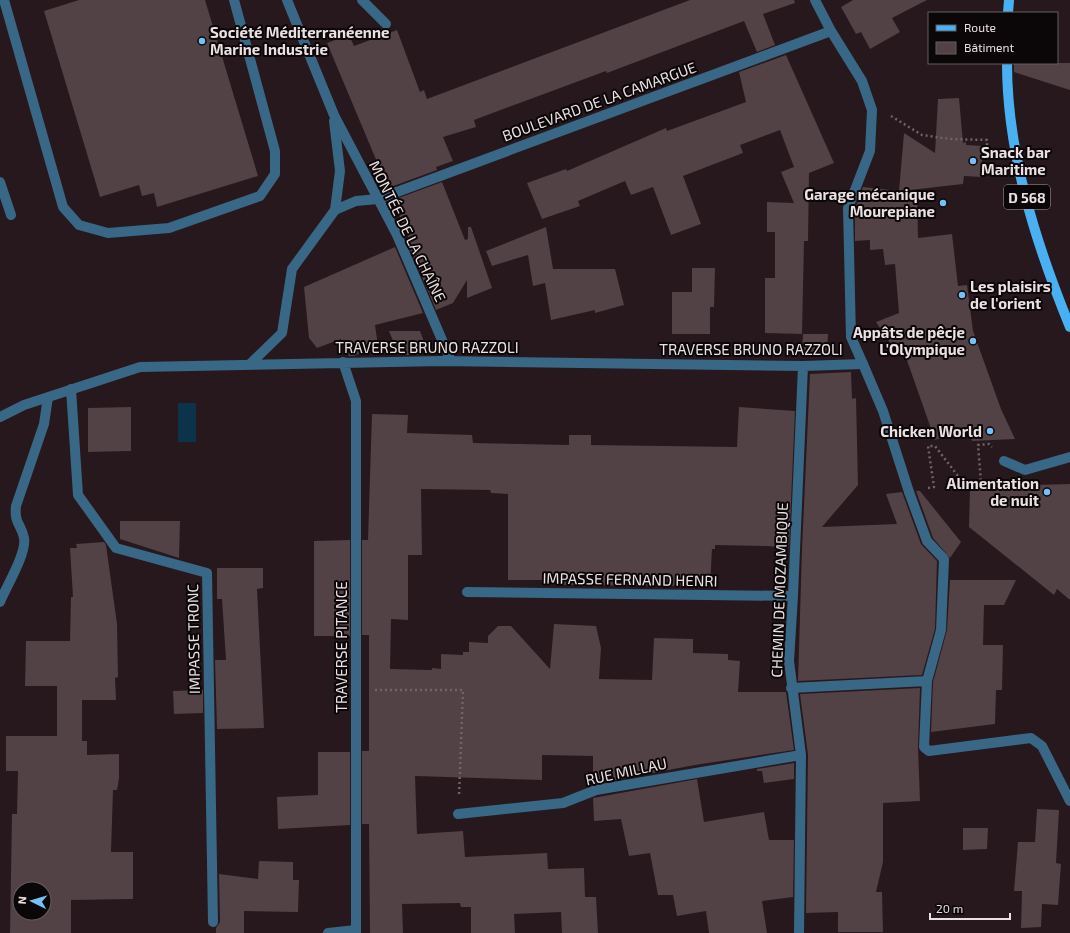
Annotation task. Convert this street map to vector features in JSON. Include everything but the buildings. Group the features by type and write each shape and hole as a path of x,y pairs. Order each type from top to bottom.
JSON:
{"main road":[{"path":"1008,12 1009,0"},
{"name":"D 568","path":"1007,64 1012,132 1022,180 1057,295 1070,327"}],"street":[{"path":"4,0 63,208 79,225 108,232 169,228 176,226 260,196 275,174 275,151 234,0"},
{"name":"MONTÉE DE LA CHAÎNE","path":"287,0 334,115 397,235 451,361"},
{"path":"362,0 386,24"},
{"path":"815,0 831,31 862,81 872,110 870,151 848,208 851,336 883,411 926,541 944,559 942,630 927,681 924,747 929,751 1031,738 1042,746 1070,801"},
{"name":"BOULEVARD DE LA CAMARGUE","path":"335,210 356,201 378,199 831,31"},
{"name":"MONTÉE DE LA CHAÎNE","path":"250,364 282,333 292,269 335,210 340,171 334,115"},
{"path":"0,182 11,215"},
{"name":"TRAVERSE BRUNO RAZZOLI","path":"0,417 24,405 140,367 451,361 803,366 863,364"},
{"name":"TRAVERSE PITANCE","path":"343,362 356,401 356,932"},
{"name":"CHEMIN DE MOZAMBIQUE","path":"799,933 801,755 791,688 789,661 803,366"},
{"name":"IMPASSE TRONC","path":"71,389 78,495 116,548 207,573 213,922"},
{"path":"0,602 24,548 24,538 14,517 16,506 44,424 48,397"},
{"path":"1004,461 1025,470 1070,457"},
{"name":"IMPASSE FERNAND HENRI","path":"467,592 793,596"},
{"path":"791,688 927,681"},
{"name":"RUE MILLAU","path":"458,814 563,803 596,790 801,755"},
{"path":"328,933 356,932"}],"path":[{"path":"872,110 886,112 922,135 950,139 987,140 987,146"},
{"path":"926,488 934,487 928,446 935,446 965,483 981,482 978,446 989,444 1004,461"},
{"path":"356,690 463,690 458,814"}],"water":[{"path":"178,403 196,403 196,442 178,442"}],"place":[{"name":"Société Méditerranéenne Marine Industrie","path":"202,41"},
{"name":"Snack bar Maritime","path":"973,161"},
{"name":"Garage mécanique Mourepiane","path":"943,203"},
{"name":"Les plaisirs de l'orient","path":"962,295"},
{"name":"Appâts de pêcje L'Olympique","path":"973,341"},
{"name":"Chicken World","path":"990,431"},
{"name":"Alimentation de nuit","path":"1047,492"}]}
